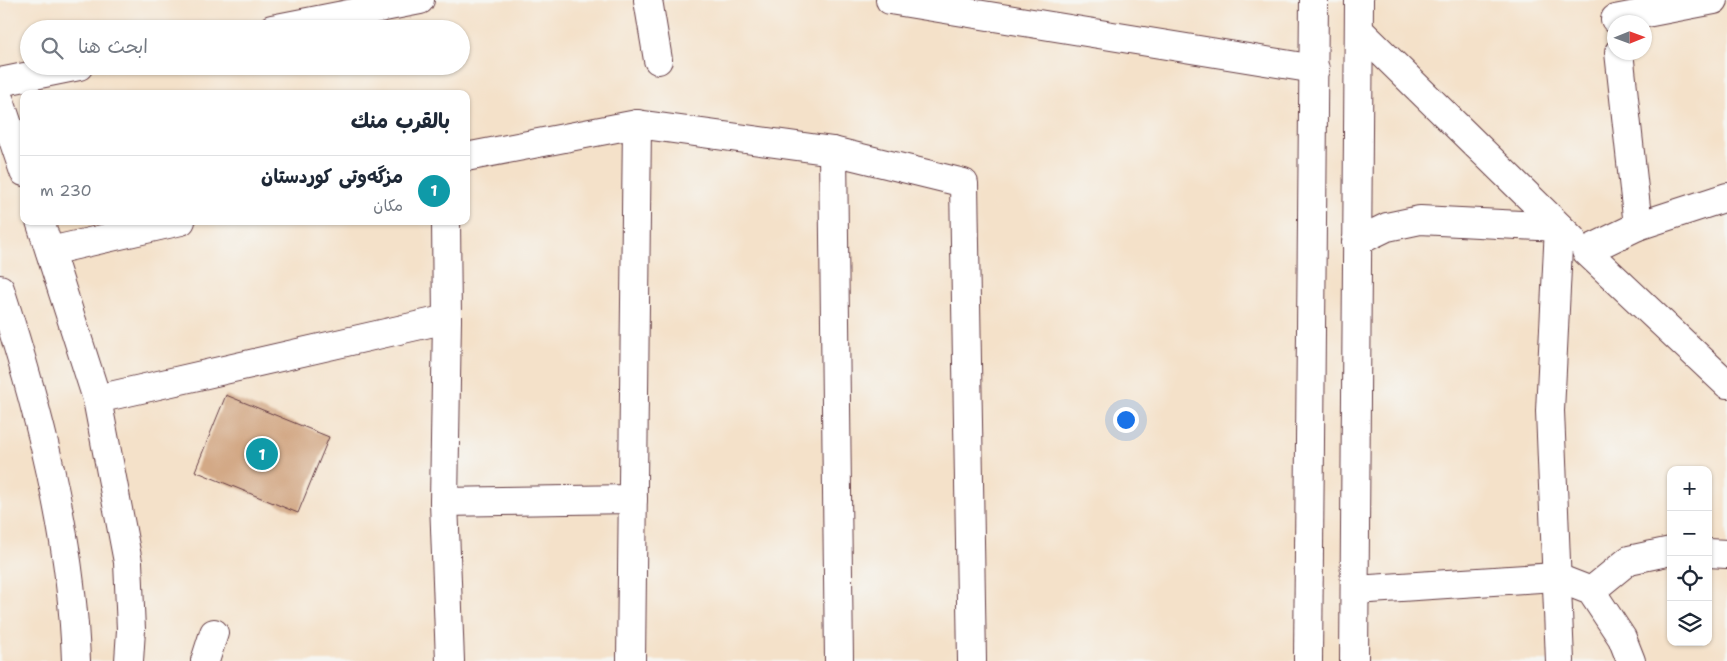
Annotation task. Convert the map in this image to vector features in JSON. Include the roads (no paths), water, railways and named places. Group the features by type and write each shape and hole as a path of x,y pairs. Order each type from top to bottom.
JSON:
{"street":[{"path":"318,20 420,0"},
{"path":"648,0 658,60"},
{"path":"890,0 1315,69"},
{"path":"1308,661 1315,69 1314,0"},
{"path":"1354,661 1359,0"},
{"path":"1614,14 1714,0"},
{"path":"1360,31 1559,227 1727,384"},
{"path":"1620,60 1638,226"},
{"path":"0,82 35,75"},
{"path":"0,101 20,160"},
{"path":"631,661 638,124"},
{"path":"470,156 638,124 833,151 964,183 972,651 992,661"},
{"path":"833,151 839,661"},
{"path":"1586,251 1638,226 1727,197"},
{"path":"1356,242 1387,227 1420,220 1559,227"},
{"path":"41,225 97,400 128,562 131,630 129,661"},
{"path":"50,251 164,225"},
{"path":"446,225 447,320 444,502 450,661"},
{"path":"1559,227 1550,411 1555,578 1560,661"},
{"path":"0,289 51,467 75,622 76,661"},
{"path":"97,400 447,320"},
{"path":"444,502 633,499"},
{"path":"1591,590 1629,560 1667,552"},
{"path":"1712,553 1727,554"},
{"path":"1355,590 1555,578 1591,590 1622,638 1631,661"},
{"path":"205,661 214,633"}],"place":[{"name":"مزگەوتی کوردستان","path":"262,454"}]}
